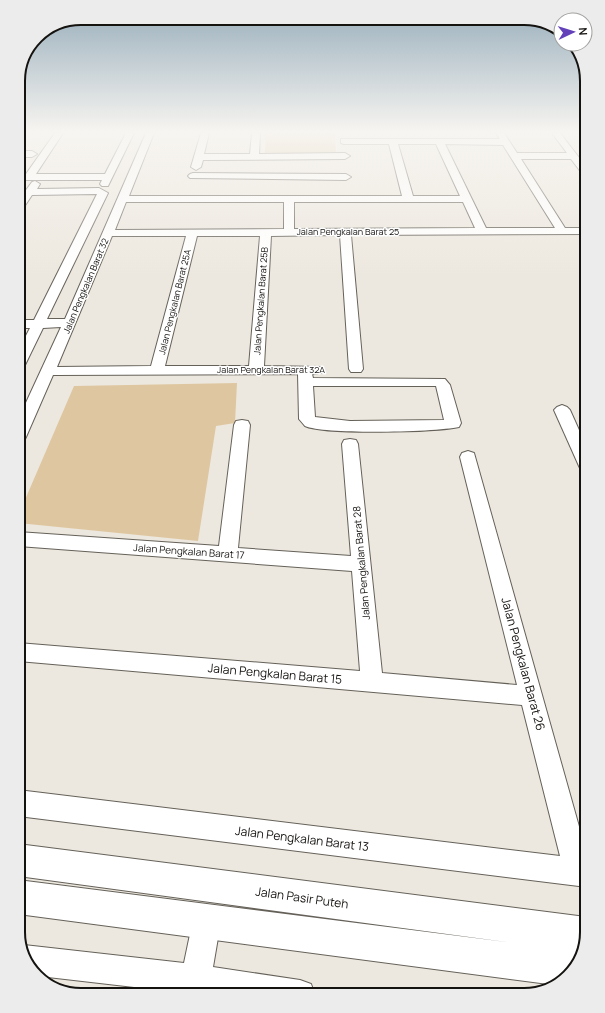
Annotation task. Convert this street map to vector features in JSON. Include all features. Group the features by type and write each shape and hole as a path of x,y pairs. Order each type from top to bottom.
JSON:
{"main road":[{"name":"Jalan Pasir Puteh","path":"25,861 580,934"},
{"path":"25,898 103,909 207,920 567,968"}],"street":[{"path":"25,352 103,193 99,191 31,184 28,180"},
{"path":"25,195 33,180"},
{"path":"31,184 38,180"},
{"path":"25,184 102,180"},
{"path":"109,180 130,184"},
{"name":"Jalan Pengkalan Barat 32","path":"25,413 48,371 70,323 131,180"},
{"path":"190,187 192,180"},
{"path":"123,199 190,187 295,180"},
{"path":"190,187 289,198 337,180"},
{"path":"356,180 408,198 467,198"},
{"path":"403,180 408,198"},
{"path":"459,180 482,232"},
{"path":"530,180 562,231"},
{"path":"289,198 289,232"},
{"name":"Jalan Pengkalan Barat 25","path":"108,233 580,231"},
{"name":"Jalan Pengkalan Barat 25A","path":"158,371 192,232"},
{"name":"Jalan Pengkalan Barat 25B","path":"256,370 266,232"},
{"path":"345,232 356,370"},
{"path":"25,324 70,323"},
{"name":"Jalan Pengkalan Barat 32A","path":"48,371 256,370 305,376 356,370 403,370"},
{"path":"305,376 440,382 453,422 443,425 350,426 316,424 307,419 305,376"},
{"path":"562,410 580,450"},
{"path":"228,554 242,425"},
{"name":"Jalan Pengkalan Barat 28","path":"350,444 372,682"},
{"name":"Jalan Pengkalan Barat 26","path":"468,457 532,696 580,865"},
{"name":"Jalan Pengkalan Barat 17","path":"25,540 361,564"},
{"name":"Jalan Pengkalan Barat 15","path":"25,653 532,696"},
{"name":"Jalan Pengkalan Barat 13","path":"25,804 580,872"},
{"path":"183,984 207,920"},
{"path":"33,961 183,984 226,988"}],"shaded area":[{"path":"237,383 235,423 216,426 198,541 25,524 25,500 74,386"}]}
